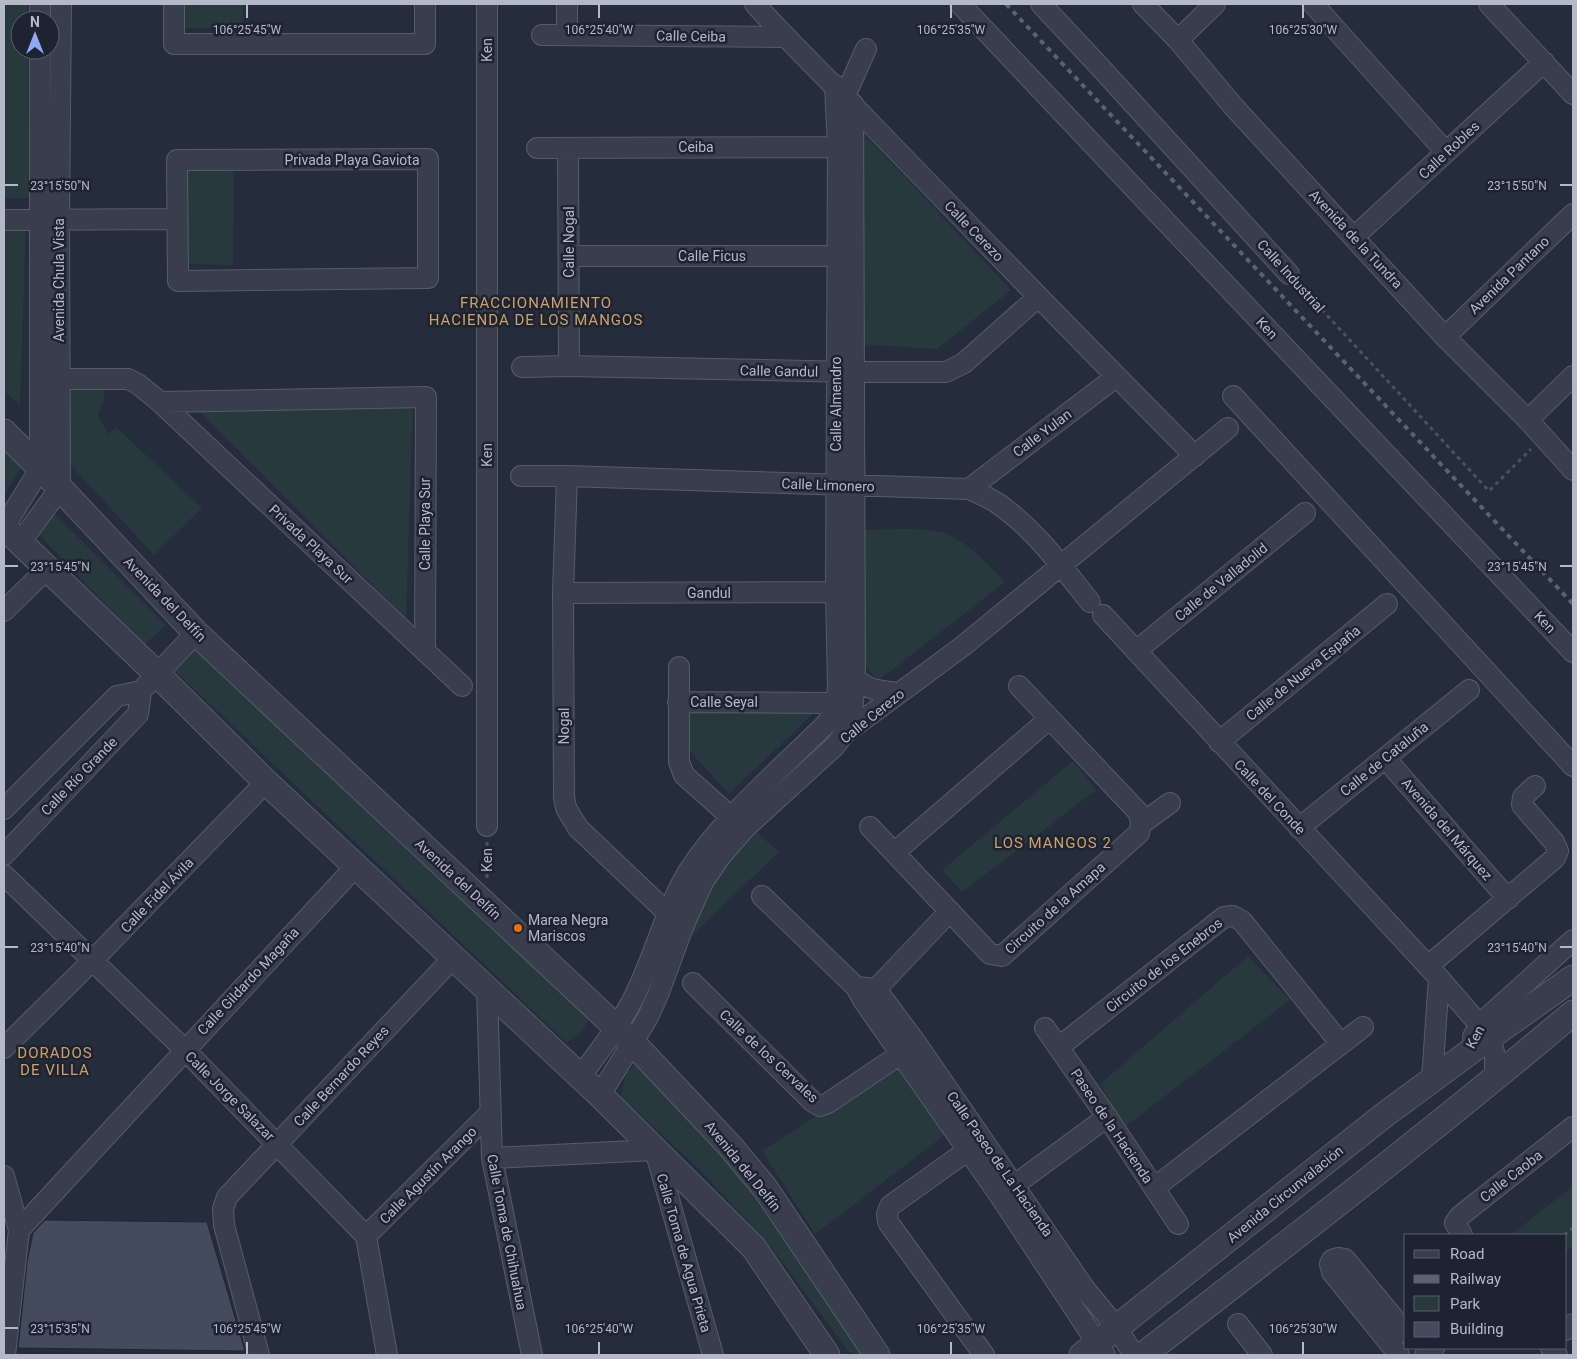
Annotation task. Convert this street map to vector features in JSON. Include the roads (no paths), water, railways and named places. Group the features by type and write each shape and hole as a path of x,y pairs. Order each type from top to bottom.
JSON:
{"street":[{"name":"Avenida Chula Vista","path":"40,469 40,379 61,4"},
{"path":"174,4 174,44 425,44 425,4"},
{"name":"Ken","path":"487,4 487,826"},
{"path":"568,4 568,35"},
{"name":"Calle Cerezo","path":"755,4 1038,297 1195,456"},
{"name":"Ken","path":"960,4 1573,652"},
{"name":"Calle Industrial","path":"1040,4 1094,59 1289,274"},
{"name":"Avenida de la Tundra","path":"1143,4 1178,40 1233,106 1445,336 1528,420 1573,470"},
{"path":"1178,40 1215,4"},
{"path":"1313,4 1446,152"},
{"path":"1489,4 1573,94"},
{"name":"Calle Ceiba","path":"542,35 785,37"},
{"name":"Calle Almendro","path":"828,722 836,703 838,688 845,592 846,150 844,95 866,49"},
{"name":"Avenida Chula Vista","path":"41,60 60,379 60,488"},
{"name":"Calle Robles","path":"1354,237 1544,62"},
{"name":"Ceiba","path":"537,148 846,150"},
{"name":"Calle Nogal","path":"568,148 570,366"},
{"name":"Privada Playa Gaviota","path":"428,159 428,278 178,281 177,219 177,160 428,159"},
{"name":"Avenida Pantano","path":"1445,336 1573,214"},
{"path":"4,220 177,219"},
{"name":"Calle Ficus","path":"570,256 846,255"},
{"name":"Calle Gandul","path":"522,367 570,366 845,372 946,372 964,363 1038,297"},
{"path":"1528,420 1573,376"},
{"name":"Calle Yulan","path":"969,489 1116,377"},
{"name":"Privada Playa Sur","path":"40,379 128,379 138,384 160,402 462,686"},
{"path":"1233,396 1573,766"},
{"name":"Calle Playa Sur","path":"160,402 426,397 425,651"},
{"name":"Calle Cerezo","path":"624,1035 627,1011 640,985 668,913 687,874 701,853 834,746 844,734 963,646 1228,428"},
{"name":"Avenida del Delfín","path":"4,432 60,488 196,633 624,1035 730,1146 765,1188 877,1355"},
{"path":"9,532 40,469"},
{"name":"Calle Limonero","path":"521,476 969,489 996,502 1024,524 1096,609"},
{"name":"Nogal","path":"567,476 563,593 564,797 566,808 578,828 683,927"},
{"path":"9,532 60,488"},
{"name":"Calle de Valladolid","path":"1136,651 1305,513"},
{"path":"9,532 47,568 149,683 266,782 454,957 600,1095 754,1248 827,1355"},
{"path":"4,611 47,568"},
{"name":"Calle Almendro","path":"844,734 852,713 855,678 845,592"},
{"name":"Gandul","path":"563,593 845,592"},
{"name":"Calle de Nueva España","path":"1219,742 1388,604"},
{"name":"Calle del Conde","path":"1096,609 1433,972"},
{"path":"149,683 196,633"},
{"path":"678,702 679,667"},
{"path":"855,678 869,688 899,693"},
{"name":"Calle Río Grande","path":"4,810 117,696 149,683"},
{"name":"Calle Río Grande","path":"4,855 138,714 149,683"},
{"path":"1018,686 1139,813 1141,824 1170,802"},
{"name":"Calle de Cataluña","path":"1299,828 1469,690"},
{"name":"Calle Seyal","path":"737,824 684,775 679,762 678,702 836,703"},
{"path":"895,852 1049,719"},
{"name":"Calle Cerezo","path":"624,1035 658,995 683,927 703,882 720,856 737,824 828,722"},
{"name":"Avenida del Márquez","path":"1386,758 1508,899"},
{"name":"Calle Fidel Ávila","path":"4,1048 92,961 266,782"},
{"path":"1432,1079 1433,972 1508,899 1555,858 1558,851 1554,842 1522,805 1522,797 1535,786"},
{"name":"Circuito de la Amapa","path":"950,911 990,954 1002,956 1139,833 1141,824"},
{"path":"865,992 950,911 870,827"},
{"name":"Calle Gildardo Magaña","path":"19,1230 356,866"},
{"name":"Calle Jorge Salazar","path":"4,875 185,1050 366,1236"},
{"name":"Calle Paseo de La Hacienda","path":"762,896 865,992 909,1049 1077,1294 1117,1328 1134,1355"},
{"name":"Circuito de los Enebros","path":"1059,1047 1224,917 1233,916 1242,921 1341,1044"},
{"name":"Ken","path":"1484,1031 1573,940"},
{"name":"Calle Bernardo Reyes","path":"259,1355 224,1225 223,1209 227,1198 454,957"},
{"path":"1433,972 1484,1031 1495,1056 1495,1078"},
{"name":"Avenida Circunvalación","path":"1095,1351 1117,1328 1383,1116 1466,1055 1484,1031 1573,978"},
{"name":"Calle de los Cervales","path":"693,983 813,1102 820,1106 828,1103 909,1049"},
{"name":"Calle Toma de Chihuahua","path":"487,988 489,1114 492,1158 532,1355"},
{"path":"1143,1355 1306,1229 1573,1013"},
{"path":"1154,1188 1363,1027"},
{"name":"Paseo de la Hacienda","path":"1045,1028 1178,1224"},
{"path":"580,1077 624,1035"},
{"path":"600,1095 624,1035"},
{"name":"Calle Agustín Arango","path":"366,1236 489,1114"},
{"path":"1007,1190 1107,1117"},
{"name":"Calle Caoba","path":"1459,1232 1455,1223 1460,1216 1573,1127"},
{"path":"974,1145 890,1206 887,1214 888,1222 984,1355"},
{"path":"492,1158 655,1150"},
{"name":"Calle Toma de Agua Prieta","path":"655,1150 713,1355"},
{"path":"4,1176 19,1230 5,1355"},
{"path":"366,1236 386,1355"},
{"path":"1399,1355 1332,1272 1330,1264 1332,1260 1338,1258 1345,1259 1404,1331"},
{"name":"Calle Paseo de La Hacienda","path":"1077,1294 1095,1351"},
{"path":"1238,1324 1262,1355"}],"railway":[{"path":"1006,4 1573,604"}],"place":[{"name":"Marea Negra Mariscos","path":"518,928"}],"district":[{"name":"FRACCIONAMIENTO HACIENDA DE LOS MANGOS","path":"536,312"},
{"name":"LOS MANGOS 2","path":"1053,843"},
{"name":"DORADOS DE VILLA","path":"55,1062"}]}
